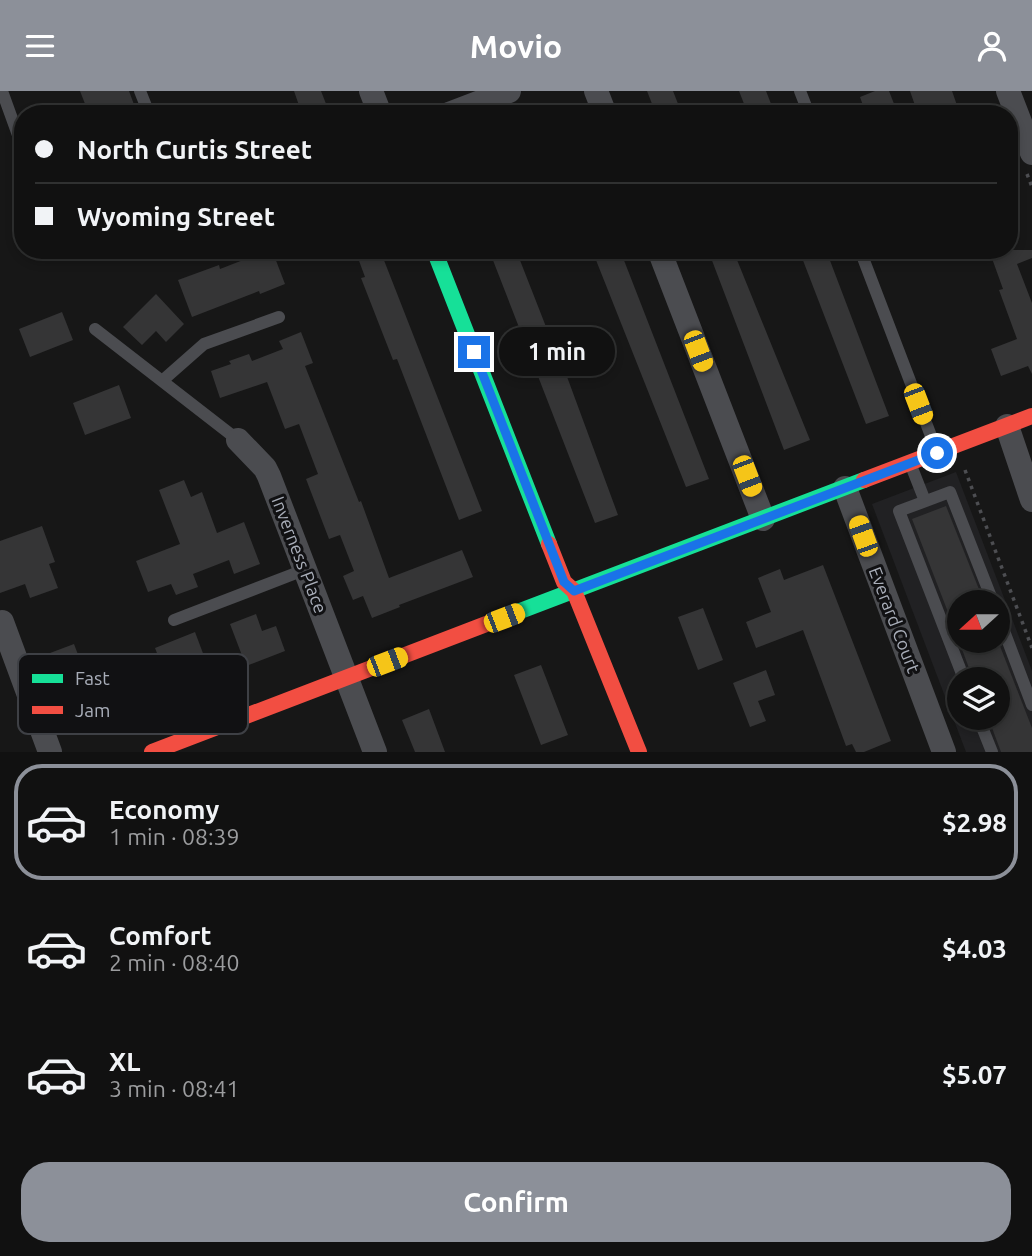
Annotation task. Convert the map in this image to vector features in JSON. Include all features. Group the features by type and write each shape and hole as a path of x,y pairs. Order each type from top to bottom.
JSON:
{"street":[{"path":"472,105 509,91"},
{"path":"1018,117 1032,153"},
{"path":"438,259 564,582 574,591 639,752"},
{"path":"662,259 763,519"},
{"path":"248,715 1032,416"},
{"path":"1006,426 1032,500"},
{"name":"Inverness Place","path":"238,440 265,468 375,752"},
{"name":"Everard Court","path":"845,488 944,752"},
{"path":"2,622 18,665"},
{"path":"43,734 50,752"},
{"path":"152,752 199,734"}],"lane":[{"path":"2,91 14,124"},
{"path":"863,259 937,453"},
{"path":"162,381 204,344 279,317"},
{"path":"95,329 238,440"},
{"path":"910,463 925,501"},
{"path":"959,667 899,511 950,492 988,590"},
{"path":"174,620 304,570"},
{"path":"1010,647 1032,705"},
{"path":"983,730 992,752"}],"path":[{"path":"963,463 1032,648"}],"shaded area":[{"path":"956,472 1001,590 947,590 947,653 1010,653 1010,613 1032,671 1032,752 966,752 958,730 1010,730 1010,667 947,667 947,702 872,504"}],"building":[{"path":"80,91 129,91 134,105 85,105"},
{"path":"294,91 321,91 326,105 299,105"},
{"path":"647,91 673,91 678,105 652,105"},
{"path":"739,91 766,91 771,105 744,105"},
{"path":"875,91 889,91 894,105 863,105 860,97"},
{"path":"910,91 952,91 957,105 915,105"},
{"path":"1018,250 1032,250 1032,258 1017,264 1032,303 1032,374 1028,366 1001,376 991,349 1017,339 999,290 1003,289 992,259 1018,259"},
{"path":"246,259 275,259 285,284 192,317 178,280 219,265 220,269"},
{"path":"358,259 384,259 482,511 459,520 397,359 393,360 361,278 365,277"},
{"path":"492,259 520,259 550,337 552,336 618,515 595,523"},
{"path":"596,259 623,259 709,479 686,487"},
{"path":"711,259 737,259 810,440 784,450"},
{"path":"802,259 829,259 889,416 866,424"},
{"path":"156,294 184,324 166,342 156,331 142,345 123,327"},
{"path":"62,312 73,340 30,357 19,329"},
{"path":"301,332 313,363 305,366 359,502 361,501 389,578 462,550 473,577 372,618 363,596 353,600 343,576 354,571 340,535 329,539 306,479 318,474 299,424 285,429 267,382 220,398 211,371 249,354 252,361 283,349 279,341"},
{"path":"119,385 131,418 85,435 73,403"},
{"path":"184,480 191,497 202,492 217,533 244,522 260,564 234,574 229,560 193,574 198,587 176,595 171,584 148,592 136,561 180,544 159,490"},
{"path":"946,506 979,590 947,590 947,610 912,519"},
{"path":"42,526 55,562 49,564 58,588 30,598 25,584 0,593 0,541"},
{"path":"823,565 891,741 864,752 856,752 852,744 846,746 803,630 756,648 746,622 771,612 758,578 780,569 784,580"},
{"path":"703,608 723,660 698,670 678,617"},
{"path":"256,614 262,631 276,626 285,651 248,665 248,654 241,654 230,624"},
{"path":"195,632 203,654 157,654 155,648"},
{"path":"74,644 78,654 50,654"},
{"path":"963,653 1003,653 1008,667 969,667"},
{"path":"541,665 568,735 541,745 514,675"},
{"path":"766,670 775,695 758,701 766,721 750,727 733,683"},
{"path":"1010,672 1032,728 1032,752 1001,752 993,730 1010,730"},
{"path":"429,709 445,752 415,752 402,720"}],"traffic: fast":[{"path":"438,259 549,544"},
{"path":"515,613 864,480"}],"traffic: jam":[{"path":"864,480 1032,416"},
{"path":"549,544 564,582 574,591 639,752"},
{"path":"248,715 515,613"},
{"path":"152,752 199,734"}],"route":[{"path":"474,352 564,582 574,591 937,453"}]}
